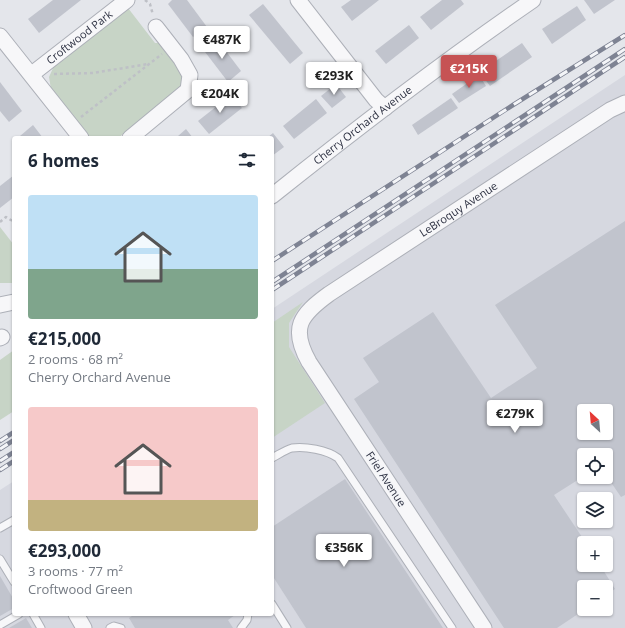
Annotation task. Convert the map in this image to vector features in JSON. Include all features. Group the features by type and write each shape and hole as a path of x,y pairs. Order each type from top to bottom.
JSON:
{"street":[{"name":"Croftwood Park","path":"32,74 127,0"},
{"name":"Cherry Orchard Avenue","path":"274,194 385,108 533,0"},
{"path":"301,1 376,100 385,108"},
{"path":"132,136 188,90 190,74 172,46 156,27"},
{"path":"0,36 32,74 79,136"},
{"name":"LeBroquy Avenue","path":"300,325 314,305 329,294 610,110 625,103"},
{"path":"0,305 12,302"},
{"name":"Friel Avenue","path":"300,325 300,346 309,362 484,628"},
{"path":"77,616 84,628"}],"lane":[{"path":"274,457 291,448 314,449 334,455 338,458 452,628"},
{"path":"0,528 12,521"},
{"path":"0,558 12,579"},
{"path":"274,607 288,628"},
{"path":"0,625 16,616"},
{"path":"34,616 41,628"},
{"path":"241,628 247,620 248,616"},
{"path":"110,628 114,626 121,628"}],"path":[{"path":"145,0 150,4 156,27"},
{"path":"71,125 172,46"},
{"path":"32,74 93,73 149,64"},
{"path":"0,222 6,218 12,221"}],"shaded area":[{"path":"625,75 625,628 0,628 0,490 12,482 12,616 274,616 274,308"}],"green space":[{"path":"128,8 155,43 159,43 182,71 182,83 177,92 121,136 87,136 51,89 49,77 54,66"},
{"path":"0,227 12,242 12,283 0,283"},
{"path":"303,302 289,323 289,347 325,403 274,437 274,322"},
{"path":"12,351 12,412 0,420 0,360"}],"building":[{"path":"53,0 81,0 39,33 28,19"},
{"path":"172,0 187,0 207,27 193,37 168,4"},
{"path":"351,0 379,0 352,21 341,7"},
{"path":"442,0 461,0 464,4 431,30 420,17"},
{"path":"584,0 615,0 594,14"},
{"path":"263,4 303,53 290,64 249,15"},
{"path":"577,6 586,20 552,44 542,29"},
{"path":"409,25 419,38 386,64 375,51"},
{"path":"216,38 241,71 228,82 202,48"},
{"path":"522,43 532,57 490,86 481,74 488,69 487,67"},
{"path":"479,75 486,86 459,103 452,94"},
{"path":"0,82 22,111 9,122 0,111"},
{"path":"336,84 346,97 332,108 321,96"},
{"path":"231,95 242,108 209,134 198,121"},
{"path":"451,98 458,108 418,135 412,125"},
{"path":"316,99 327,113 294,139 283,126"},
{"path":"33,125 41,136 20,136"},
{"path":"186,129 191,136 178,136"},
{"path":"273,133 284,147 274,154 274,136 269,136"},
{"path":"12,177 12,199 0,208 0,186"},
{"path":"625,221 625,495 621,497 612,484 613,448 577,448 577,480 554,495 581,536 577,536 577,572 604,572 609,580 577,580 577,615 557,628 504,628 354,399 379,382 363,358 433,312 491,398 537,368 495,305"},
{"path":"345,479 443,628 306,628 274,578 274,526"},
{"path":"0,576 12,597 12,609 0,616"},
{"path":"132,616 234,616 228,620 233,628 135,628 129,618"},
{"path":"26,618 32,628 9,628"}],"railway":[{"path":"274,260 513,105 625,35"},
{"path":"274,281 625,49"},
{"path":"274,289 625,57"},
{"path":"0,441 12,433"},
{"path":"0,449 12,441"},
{"path":"0,461 12,453"},
{"path":"0,470 12,462"}]}
